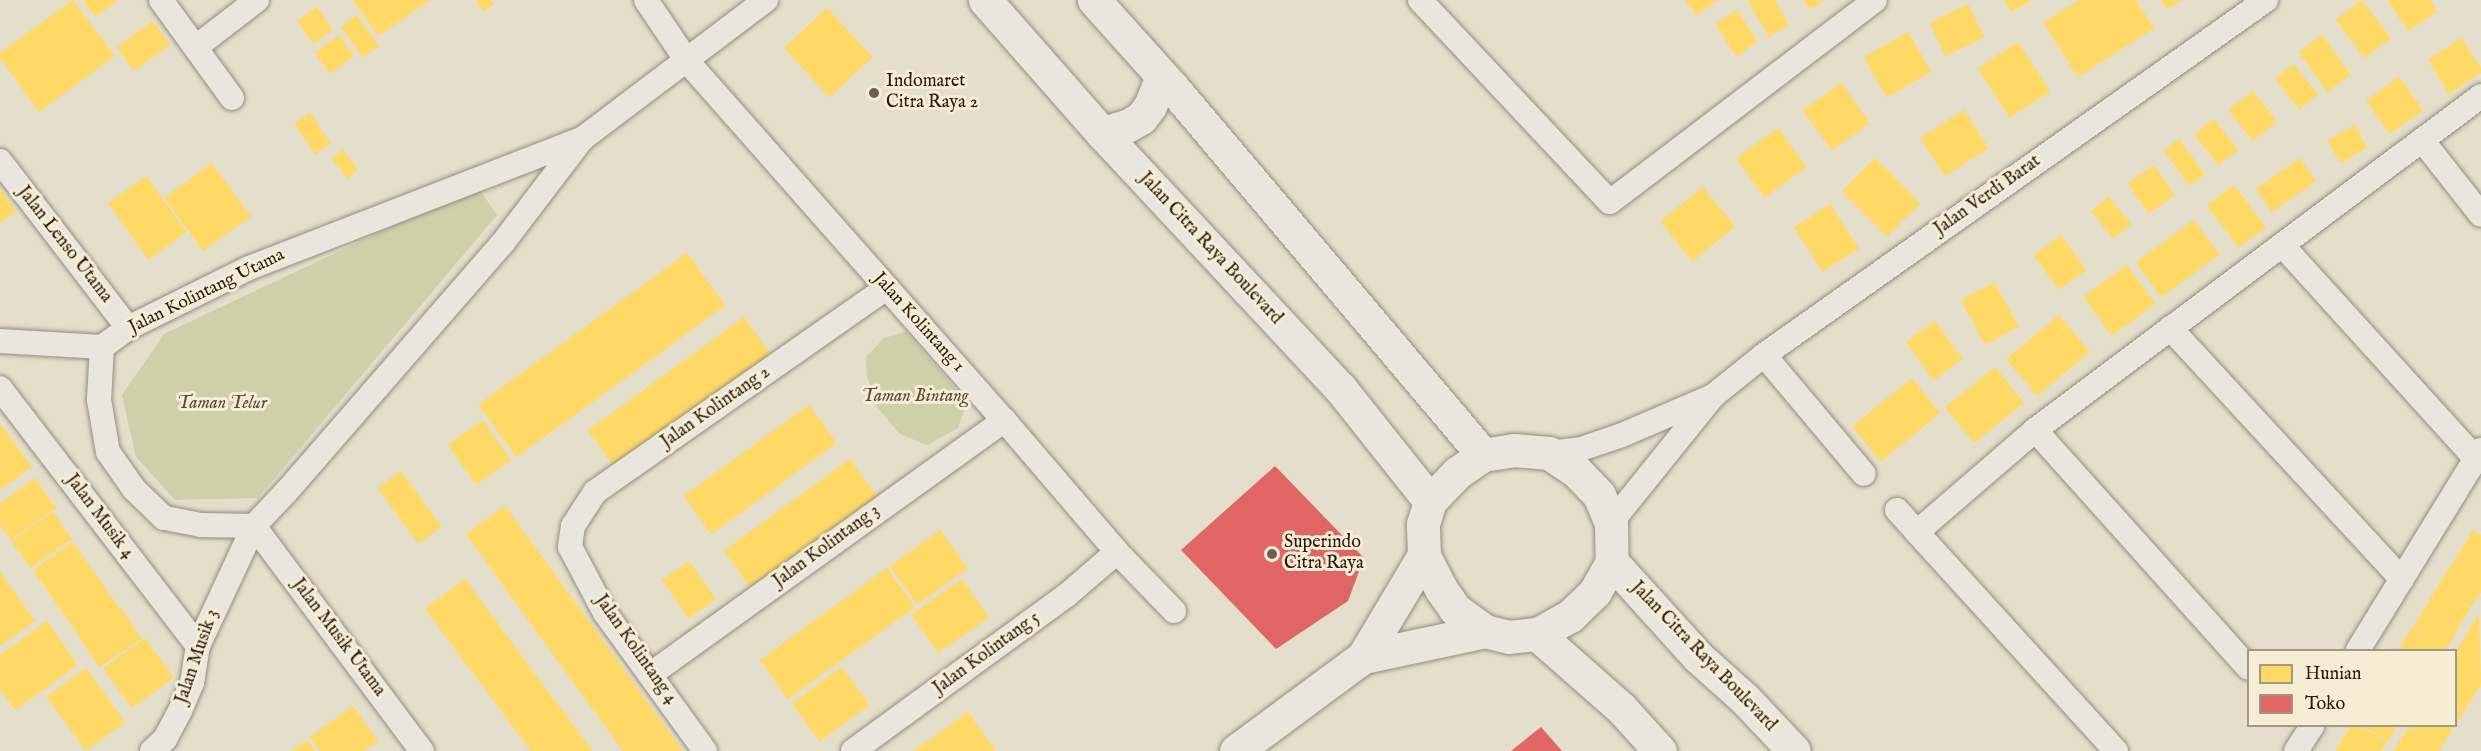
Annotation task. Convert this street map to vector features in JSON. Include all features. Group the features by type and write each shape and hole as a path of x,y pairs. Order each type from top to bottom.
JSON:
{"main road":[{"name":"Jalan Citra Raya Boulevard","path":"985,0 1102,133 1340,388 1430,501"},
{"path":"1094,0 1483,455"},
{"path":"1102,133 1127,126 1141,118 1150,106 1161,77"},
{"path":"1514,450 1549,453 1576,471 1599,495 1611,523 1612,562 1595,592 1570,616 1537,634 1509,637 1485,631 1455,609 1441,589 1424,555 1423,524 1430,501 1457,473 1483,455 1514,450"},
{"path":"1236,751 1363,657 1424,555"},
{"name":"Jalan Citra Raya Boulevard","path":"1612,562 1698,657 1745,699 1794,751"},
{"path":"1363,657 1485,631"},
{"path":"1537,634 1620,708 1660,751"}],"street":[{"path":"161,0 232,98"},
{"path":"196,46 257,0"},
{"name":"Jalan Kolintang 1","path":"646,0 687,61 1004,420 1117,552 1174,611"},
{"name":"Jalan Kolintang Utama","path":"102,347 128,328 249,268 582,139 766,0"},
{"path":"1420,0 1610,202 1875,0"},
{"name":"Jalan Verdi Barat","path":"1611,523 1713,396 1764,355 2266,0"},
{"path":"1917,532 2035,430 2481,96"},
{"name":"Jalan Kolintang Utama","path":"254,526 501,244 582,139"},
{"path":"2422,140 2481,215"},
{"name":"Jalan Lenso Utama","path":"0,161 128,328"},
{"path":"2282,245 2478,454 2359,649"},
{"name":"Jalan Kolintang 2","path":"570,547 573,526 595,492 886,288"},
{"path":"2170,328 2402,579"},
{"path":"0,341 102,347 99,400 108,452 134,489 165,518 201,525 254,526"},
{"path":"1764,355 1864,474"},
{"name":"Jalan Musik 4","path":"0,388 198,646"},
{"name":"Jalan Verdi Barat","path":"1549,453 1581,449 1622,435 1713,396"},
{"name":"Jalan Kolintang 3","path":"651,674 1004,420"},
{"path":"2035,430 2247,666"},
{"path":"1897,510 2116,751"},
{"name":"Jalan Musik 3","path":"152,751 165,739 180,711 192,683 198,646 254,526"},
{"name":"Jalan Musik Utama","path":"254,526 422,751"},
{"name":"Jalan Kolintang 4","path":"570,547 605,613 705,751"},
{"name":"Jalan Kolintang 5","path":"853,751 1067,596 1117,552"}],"green space":[{"name":"Taman Telur","path":"477,186 497,215 258,498 175,500 136,457 122,395 164,334"},
{"name":"Taman Bintang","path":"906,332 967,402 958,428 927,445 900,434 877,407 867,376 866,357 884,338"}],"building: Hunian":[{"path":"73,0 115,56 39,112 0,58 0,53"},
{"path":"83,0 118,0 95,17"},
{"path":"353,0 430,0 378,36"},
{"path":"475,0 491,0 494,4 484,11"},
{"path":"1685,0 1718,0 1696,15"},
{"path":"1747,0 1775,0 1789,25 1769,37"},
{"path":"1804,0 1825,0 1810,9"},
{"path":"2004,0 2033,0 2011,12"},
{"path":"2079,0 2136,0 2154,28 2078,77 2043,23"},
{"path":"2160,0 2181,0 2167,9"},
{"path":"2362,0 2391,38 2365,58 2336,20"},
{"path":"2387,0 2430,0 2438,11 2408,31"},
{"path":"1968,4 1984,37 1946,56 1929,23"},
{"path":"317,7 333,30 313,44 297,21"},
{"path":"827,8 873,57 830,97 784,48"},
{"path":"1737,10 1758,42 1736,56 1715,24"},
{"path":"357,15 379,46 362,58 341,26"},
{"path":"153,21 170,44 134,71 117,47"},
{"path":"1908,32 1931,72 1887,97 1864,58"},
{"path":"339,35 354,56 330,74 315,53"},
{"path":"2322,35 2351,75 2327,92 2299,52"},
{"path":"2461,38 2481,68 2481,73 2449,94 2428,60"},
{"path":"2018,42 2050,91 2010,118 1978,68"},
{"path":"2294,64 2318,95 2299,110 2275,79"},
{"path":"2399,77 2423,110 2390,134 2366,101"},
{"path":"1841,83 1870,123 1832,150 1803,111"},
{"path":"2253,91 2277,122 2253,141 2229,110"},
{"path":"1964,110 1989,148 1945,176 1920,138"},
{"path":"310,113 331,144 315,154 294,124"},
{"path":"2214,119 2238,150 2218,165 2194,134"},
{"path":"2354,125 2367,147 2341,163 2327,141"},
{"path":"1778,128 1806,167 1764,197 1736,159"},
{"path":"2179,139 2205,175 2189,186 2164,150"},
{"path":"343,150 358,170 347,178 332,158"},
{"path":"1875,158 1920,203 1887,236 1842,191"},
{"path":"2300,158 2316,181 2272,212 2256,189"},
{"path":"212,163 251,216 203,251 164,198"},
{"path":"2154,165 2175,196 2148,214 2127,183"},
{"path":"146,176 187,232 149,259 108,204"},
{"path":"2234,185 2266,227 2239,248 2207,205"},
{"path":"1703,187 1735,227 1692,261 1660,222"},
{"path":"0,189 16,211 0,223"},
{"path":"2109,197 2131,224 2113,239 2091,211"},
{"path":"1830,204 1859,248 1823,272 1794,227"},
{"path":"2194,220 2219,255 2161,297 2136,262"},
{"path":"2061,235 2086,270 2059,290 2033,255"},
{"path":"687,253 725,306 516,457 478,405"},
{"path":"2127,265 2155,304 2112,336 2083,297"},
{"path":"1994,282 2019,327 1985,345 1961,300"},
{"path":"2059,315 2090,352 2037,396 2006,359"},
{"path":"744,317 773,357 617,470 588,430"},
{"path":"1935,321 1963,359 1934,380 1906,342"},
{"path":"1995,367 2024,403 1974,443 1945,407"},
{"path":"1912,378 1940,413 1880,461 1852,426"},
{"path":"809,405 837,443 711,534 684,496"},
{"path":"483,420 511,460 476,485 448,445"},
{"path":"0,423 32,467 0,490"},
{"path":"850,459 878,497 751,589 724,551"},
{"path":"401,471 442,527 418,544 378,488"},
{"path":"35,478 56,508 11,540 0,525 0,503"},
{"path":"505,506 683,751 623,751 466,534"},
{"path":"53,512 72,539 30,568 11,541"},
{"path":"940,530 968,568 917,604 890,566"},
{"path":"2473,530 2481,535 2481,592 2471,607 2458,600 2471,608 2459,626 2446,619 2459,627 2448,646 2445,649 2399,649 2413,626 2436,640 2414,625"},
{"path":"73,542 119,608 79,636 33,570"},
{"path":"689,561 716,600 689,618 662,580"},
{"path":"887,568 915,607 788,699 760,660"},
{"path":"0,572 35,621 0,646"},
{"path":"465,579 593,751 531,751 425,609"},
{"path":"962,579 989,618 938,653 911,615"},
{"path":"121,608 142,639 99,667 79,637"},
{"path":"2479,613 2481,685 2465,710 2457,704 2457,649"},
{"path":"47,621 78,665 15,710 0,690 0,655"},
{"path":"145,638 174,678 132,708 103,669"},
{"path":"842,667 870,705 819,741 792,703"},
{"path":"86,668 125,722 86,751 46,697"},
{"path":"353,706 378,741 364,751 320,751 310,737"},
{"path":"2457,706 2465,710 2457,723"},
{"path":"968,712 996,751 914,751 936,735"},
{"path":"2350,727 2362,727 2387,742 2382,751 2335,751"},
{"path":"2364,727 2397,727 2388,741"},
{"path":"2410,727 2449,727 2453,729 2439,751 2393,751 2408,728 2420,736"},
{"path":"307,740 315,751 291,751"}],"building: Toko":[{"name":"Superindo Citra Raya","path":"1275,466 1364,558 1348,601 1276,649 1181,550"},
{"path":"1541,727 1562,751 1511,751"}],"place":[{"name":"Indomaret Citra Raya 2","path":"874,93"},
{"name":"Superindo Citra Raya","path":"1272,554"}]}
